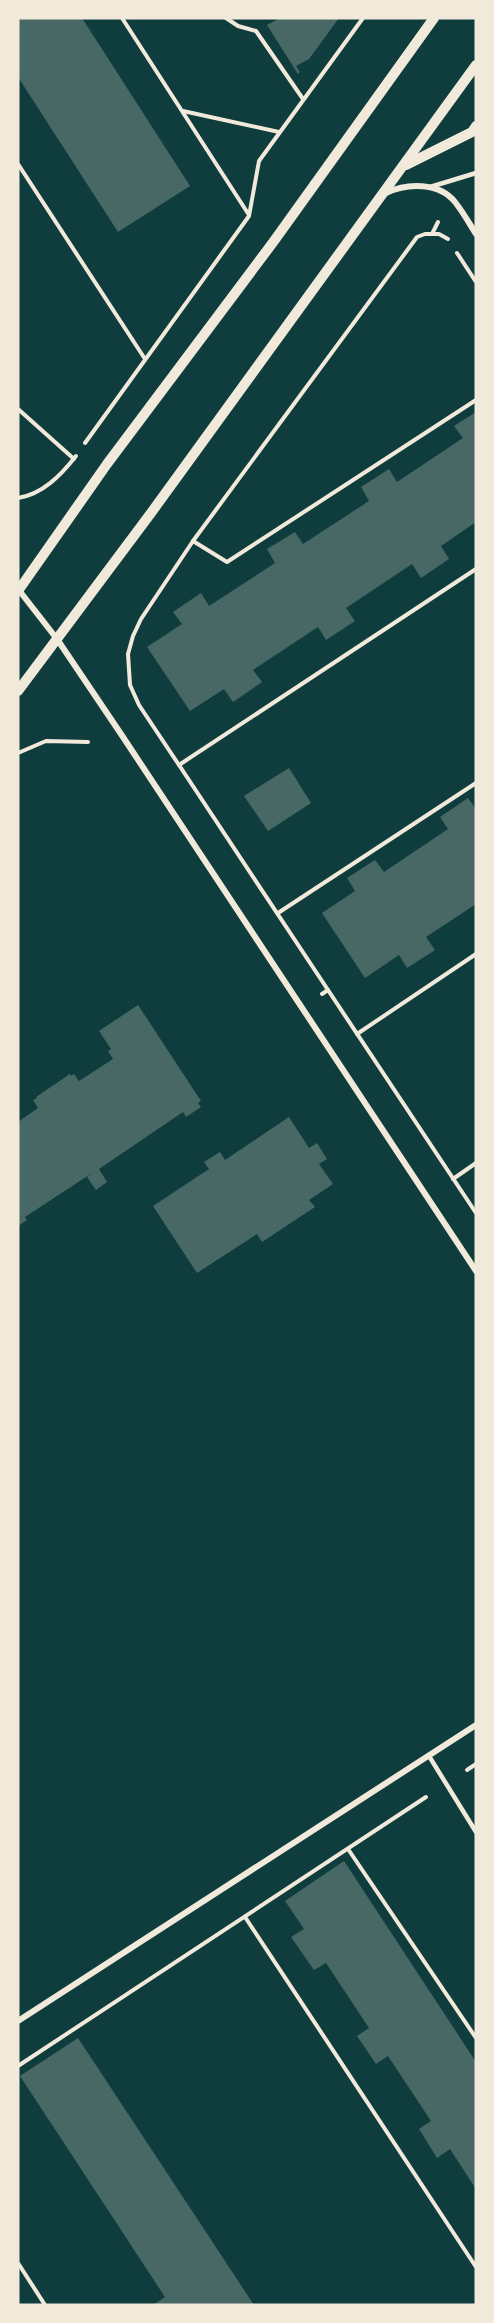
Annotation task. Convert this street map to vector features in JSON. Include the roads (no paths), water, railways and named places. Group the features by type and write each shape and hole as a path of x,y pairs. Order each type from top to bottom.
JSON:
{"street":[{"path":"435,18 274,242 107,464 18,590 57,639 303,1006 476,1271"},
{"path":"18,691 476,65"},
{"path":"403,166 472,132 476,126"},
{"path":"383,194 399,187 430,187 454,201 476,234"},
{"path":"18,2021 476,1725"}],"lane":[{"path":"430,187 476,173"},
{"path":"429,1756 476,1832"}]}
